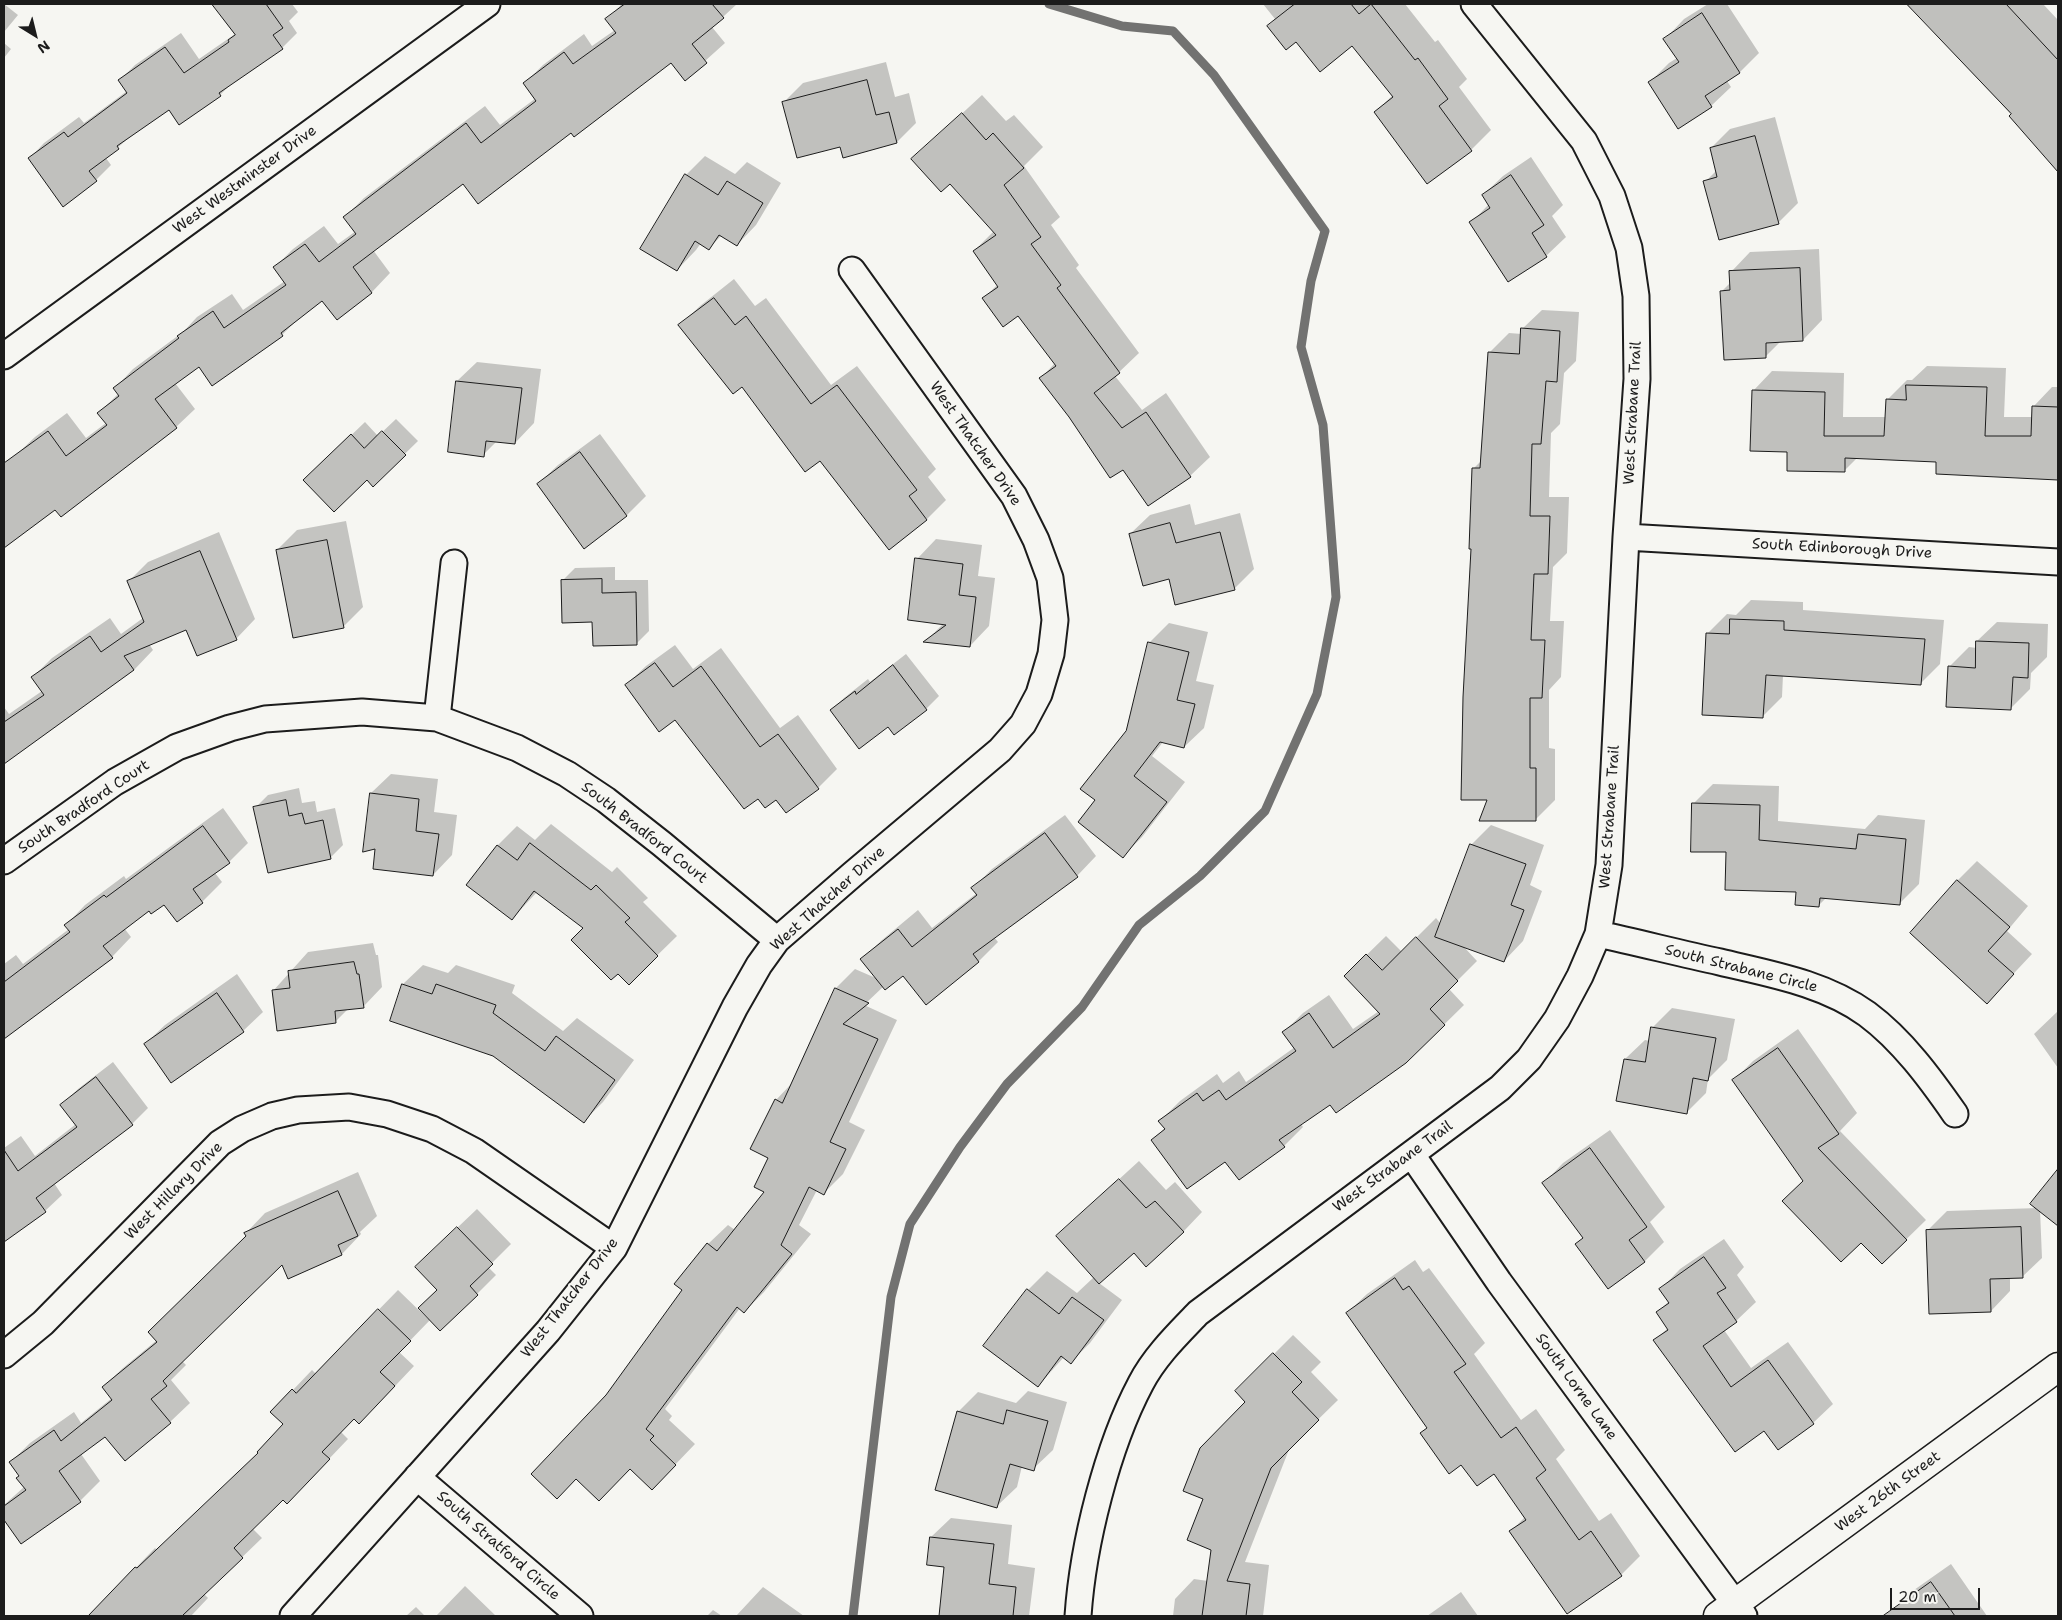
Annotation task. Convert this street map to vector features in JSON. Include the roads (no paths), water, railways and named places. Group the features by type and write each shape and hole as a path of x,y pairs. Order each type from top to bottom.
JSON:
{"main road":[{"name":"West 26th Street","path":"1732,1612 2058,1367"}],"street":[{"name":"West Westminster Drive","path":"4,356 487,4"},
{"name":"West Strabane Trail","path":"1078,1616 1080,1593 1094,1518 1118,1432 1142,1382 1165,1348 1198,1313 1500,1088 1529,1059 1557,1019 1580,976 1598,934 1609,865 1626,537 1637,379 1636,296 1629,248 1612,196 1584,140 1474,4"},
{"name":"West Thatcher Drive","path":"293,1616 548,1331 614,1248 735,1007 759,965 777,940 1000,750 1022,724 1039,694 1051,654 1056,620 1050,578 1036,540 1014,496 852,270"},
{"name":"South Edinborough Drive","path":"1626,537 2058,562"},
{"path":"437,718 454,563"},
{"name":"South Bradford Court","path":"4,861 115,782 177,746 230,728 265,719 362,712 437,718 517,748 567,774 606,800 662,844 777,940"},
{"name":"South Strabane Circle","path":"1598,934 1747,968 1813,986 1846,1001 1868,1015 1902,1045 1936,1086 1955,1114"},
{"name":"West Hillary Drive","path":"4,1356 43,1323 220,1143 242,1129 265,1119 298,1110 349,1107 387,1114 432,1129 474,1151 614,1248"},
{"name":"South Lorne Lane","path":"1412,1155 1499,1282 1732,1612"},
{"name":"South Stratford Circle","path":"417,1477 580,1616"}],"waterway":[{"path":"853,1616 891,1297 910,1224 960,1147 1007,1084 1082,1007 1139,925 1200,876 1265,811 1317,694 1336,597 1323,425 1301,347 1311,281 1325,231 1214,75 1173,31 1122,26 1049,4"}]}
